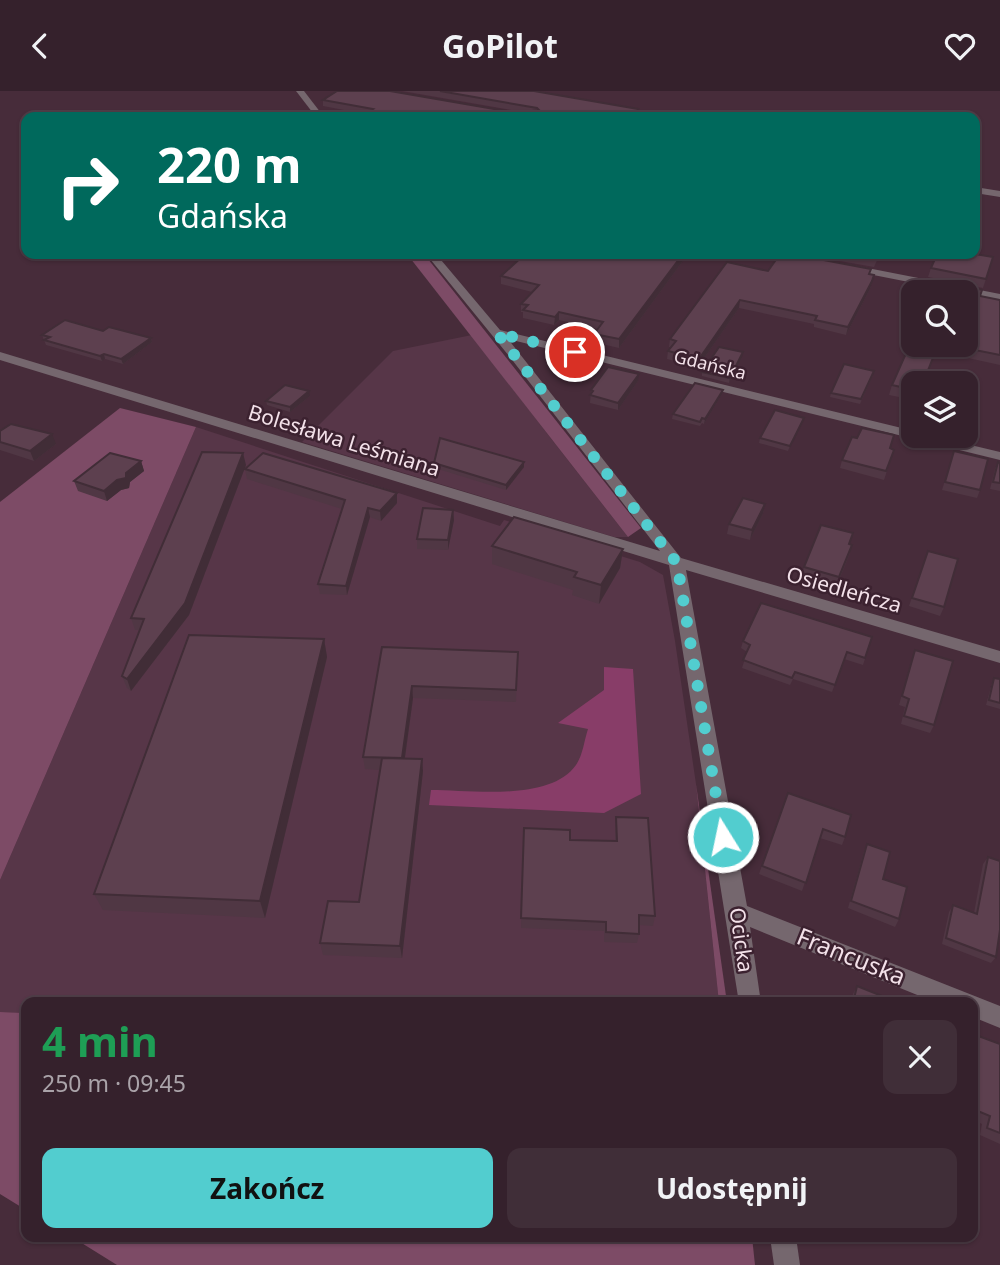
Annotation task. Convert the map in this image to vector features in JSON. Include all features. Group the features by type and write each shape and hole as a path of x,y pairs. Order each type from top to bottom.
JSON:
{"street":[{"path":"300,91 316,112"},
{"path":"980,191 1000,194"},
{"name":"Ocicka","path":"435,259 497,333 677,563 749,997"},
{"path":"832,264 1000,297"},
{"name":"Gdańska","path":"497,333 901,432"},
{"name":"Bolesława Leśmiana","path":"0,356 677,563"},
{"name":"Gdańska","path":"968,448 1000,456"},
{"name":"Osiedleńcza","path":"677,563 1000,657"},
{"name":"Francuska","path":"737,912 950,997"},
{"path":"978,1008 1000,1017"},
{"path":"784,1242 787,1265"}],"shaded area":[{"path":"411,259 428,259 641,528 628,537"},
{"path":"472,335 628,537 614,537 302,442 393,351"},
{"path":"120,408 196,427 0,880 0,502"},
{"path":"196,427 500,526 504,520 640,562 663,575 696,784 718,997 21,997 21,1013 0,1012 0,880"},
{"path":"604,667 633,669 641,794 604,813 429,805 431,790 509,791 548,785 564,777 578,761 588,729 558,723 604,690"},
{"path":"696,784 726,997 718,997"},
{"path":"0,1012 21,1013 21,1207 0,1194"},
{"path":"80,1242 753,1242 755,1265 117,1265"}],"building":[{"path":"337,91 390,91 512,112 368,112 373,109 323,100"},
{"path":"440,91 534,91 638,109 635,112 525,112 539,110"},
{"path":"980,255 993,257 986,279 931,268 935,259 980,259"},
{"path":"520,259 679,259 619,339 594,334 603,322 559,312 555,317 523,310 528,305 521,304 539,285 501,276"},
{"path":"776,259 818,259 871,269 869,274 874,275 848,327 815,320 817,316 740,300 699,359 668,351 676,341 670,339 727,262 768,271"},
{"path":"978,289 982,290 980,296 1000,300 1000,355 978,351"},
{"path":"65,320 103,331 109,327 151,338 121,359 104,354 100,356 44,340 50,337 42,335"},
{"path":"719,347 743,352 730,378 702,372"},
{"path":"904,357 933,357 928,371 901,371 901,387 892,385"},
{"path":"844,364 874,371 861,399 831,393"},
{"path":"608,367 639,374 618,403 590,395"},
{"path":"695,383 723,390 705,419 702,418 700,422 673,414"},
{"path":"285,385 309,391 290,407 266,401"},
{"path":"775,410 804,418 790,446 760,438"},
{"path":"11,424 52,434 30,451 0,442 0,431"},
{"path":"862,428 894,435 890,448 894,450 886,471 842,460 852,437 857,438"},
{"path":"440,438 524,462 506,485 434,463"},
{"path":"954,451 988,459 980,490 945,482"},
{"path":"202,452 243,453 185,603 127,679 122,676 144,619 131,618"},
{"path":"110,453 141,461 126,473 126,478 117,480 104,491 74,481"},
{"path":"263,453 397,493 380,511 368,508 346,586 318,584 345,500 245,469"},
{"path":"998,462 1000,463 1000,483 993,482"},
{"path":"743,498 765,504 752,530 729,524"},
{"path":"423,508 453,510 448,540 417,539"},
{"path":"514,517 623,549 601,585 574,577 577,572 492,546"},
{"path":"821,525 853,533 849,544 852,545 839,577 804,567"},
{"path":"928,551 958,559 944,607 912,598"},
{"path":"761,603 872,637 865,658 847,652 835,685 795,672 792,678 743,660 750,645 743,641"},
{"path":"189,635 324,639 260,901 94,894"},
{"path":"382,647 518,652 516,690 412,686 402,758 363,757"},
{"path":"915,650 953,661 934,725 904,716 909,699 902,696"},
{"path":"994,678 1000,679 1000,703 989,700"},
{"path":"382,758 422,759 400,946 320,943 328,901 359,902"},
{"path":"788,793 851,815 845,837 823,829 806,883 762,866"},
{"path":"616,817 648,818 655,916 639,915 639,934 606,932 606,922 521,918 524,828 570,830 570,840 617,841"},
{"path":"867,844 890,852 883,879 907,887 899,919 851,901"},
{"path":"988,857 1000,861 1000,930 996,957 946,938 953,905 977,914"},
{"path":"857,986 884,997 854,997"},
{"path":"978,1036 1000,1044 1000,1133 987,1128 990,1116 978,1111"}],"route":[{"path":"575,352 497,333 677,563 723,837"}]}
